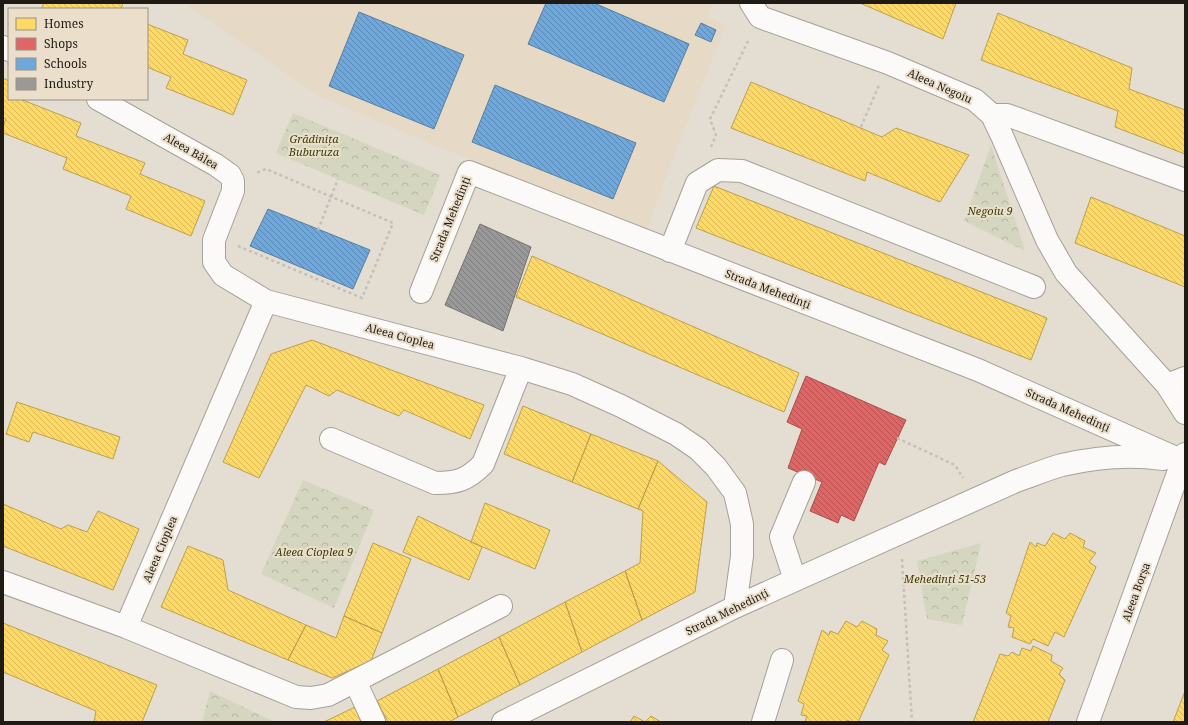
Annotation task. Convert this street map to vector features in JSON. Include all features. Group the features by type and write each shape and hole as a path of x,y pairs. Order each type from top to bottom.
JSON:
{"street":[{"name":"Aleea Negoiu","path":"755,10 888,63 975,100 992,115"},
{"name":"Aleea Bâlea","path":"100,100 216,164 230,176 233,181"},
{"path":"1185,180 1007,115 992,115 1047,240 1066,273 1176,381 1185,413"},
{"path":"670,251 697,183 718,170 742,171 1034,287"},
{"name":"Strada Mehedinți","path":"421,292 469,172 978,370 1184,459"},
{"path":"233,181 233,191 214,240 214,262 223,276 266,301"},
{"name":"Aleea Cioplea","path":"126,627 266,301 520,368 572,384 676,434 698,449 716,467 735,493 742,524 742,556 735,607"},
{"path":"331,439 436,483 451,483 471,475 483,464 520,368"},
{"name":"Strada Mehedinți","path":"504,722 735,607 1016,481 1061,465 1115,456 1184,459"},
{"name":"Aleea Borșa","path":"1088,722 1184,459"},
{"path":"795,580 781,537 804,482"},
{"path":"3,582 126,627 296,697 311,698 328,695 501,606"},
{"path":"763,722 782,660"},
{"path":"355,681 374,722"}],"path":[{"path":"716,135 710,119 755,10"},
{"path":"861,127 888,63"},
{"path":"215,237 362,298 393,223 266,168 233,181"},
{"path":"318,230 338,179"},
{"path":"897,438 955,465"},
{"path":"901,533 912,722"}],"shaded area":[{"path":"183,3 713,3 708,17 726,25 647,228 438,147 319,96"}],"green space":[{"name":"Grădinița Buburuza","path":"293,113 440,175 424,215 276,153"},
{"name":"Negoiu 9","path":"991,145 1025,251 964,221"},
{"name":"Aleea Cioplea 9","path":"303,480 374,510 334,608 261,574"},
{"name":"Mehedinți 51-53","path":"981,543 962,625 927,619 917,561"},
{"path":"210,691 275,722 202,722"}],"building: Homes":[{"path":"44,3 123,3 121,8 42,8"},
{"path":"860,3 956,3 943,39"},
{"path":"998,13 1132,68 1129,89 1185,110 1185,154 1115,127 1118,111 981,60"},
{"path":"148,24 188,40 183,54 247,80 233,115 166,88 171,77 148,67"},
{"path":"3,78 8,80 8,100 23,100 81,123 76,136 145,163 140,174 205,201 191,236 126,209 131,196 63,169 67,158 3,133 3,126 6,119 3,118"},
{"path":"751,82 882,137 896,128 969,155 940,202 867,172 865,181 731,128"},
{"path":"714,186 1047,318 1031,360 696,228"},
{"path":"1091,197 1185,236 1185,287 1075,243"},
{"path":"532,256 799,373 784,412 516,297"},
{"path":"312,340 484,405 470,439 404,410 399,416 337,390 329,396 306,385 259,478 223,462 271,354"},
{"path":"17,402 120,437 113,459 33,432 29,442 6,434"},
{"path":"523,406 591,434 572,482 504,454"},
{"path":"591,434 658,461 638,509 572,482"},
{"path":"658,461 707,502 695,592 642,620 625,571 640,563 643,511 638,509"},
{"path":"485,503 550,530 535,569 471,542"},
{"path":"3,504 61,529 68,525 87,532 98,511 139,529 113,590 3,546"},
{"path":"418,516 482,547 469,580 403,552"},
{"path":"1053,533 1065,539 1070,533 1085,541 1083,547 1096,553 1089,562 1096,567 1064,637 1055,632 1048,646 1033,639 1030,644 1012,637 1014,628 1008,627 1011,616 1006,613 1030,542 1036,547 1037,543 1045,546"},
{"path":"373,543 411,559 382,633 344,616"},
{"path":"188,546 223,560 228,590 306,625 288,660 161,607"},
{"path":"625,571 642,620 582,652 565,602"},
{"path":"565,602 582,652 520,685 499,637"},
{"path":"344,616 382,633 371,661 332,678 288,660 306,625 336,638"},
{"path":"846,621 857,627 862,621 877,629 876,635 888,641 882,650 889,655 858,722 851,722 847,720 846,722 805,722 807,716 801,715 804,704 798,701 822,630 829,635 830,631 838,634"},
{"path":"3,623 157,685 142,722 94,722 96,711 3,672"},
{"path":"499,637 520,685 458,717 438,669"},
{"path":"1033,646 1052,655 1051,661 1063,668 1059,674 1065,680 1048,722 973,722 1000,654 1008,656 1012,652 1019,656 1022,648 1031,651"},
{"path":"438,669 458,717 449,722 388,722 377,701"},
{"path":"1185,691 1185,722 1173,722"},
{"path":"355,707 362,722 324,722"},
{"path":"634,716 645,722 630,722"},
{"path":"651,716 661,722 645,722"}],"building: Shops":[{"path":"806,376 906,420 885,465 879,462 854,521 841,515 838,523 810,511 822,482 788,468 802,429 787,422"}],"building: Schools":[{"path":"546,3 594,3 689,44 664,102 528,44"},
{"path":"359,12 464,55 434,129 329,86"},
{"path":"701,23 716,30 711,42 695,35"},
{"path":"495,85 636,143 613,199 472,142"},
{"path":"268,209 370,250 353,289 250,246"}],"building: Industry":[{"path":"480,224 531,247 503,331 445,305"}]}
